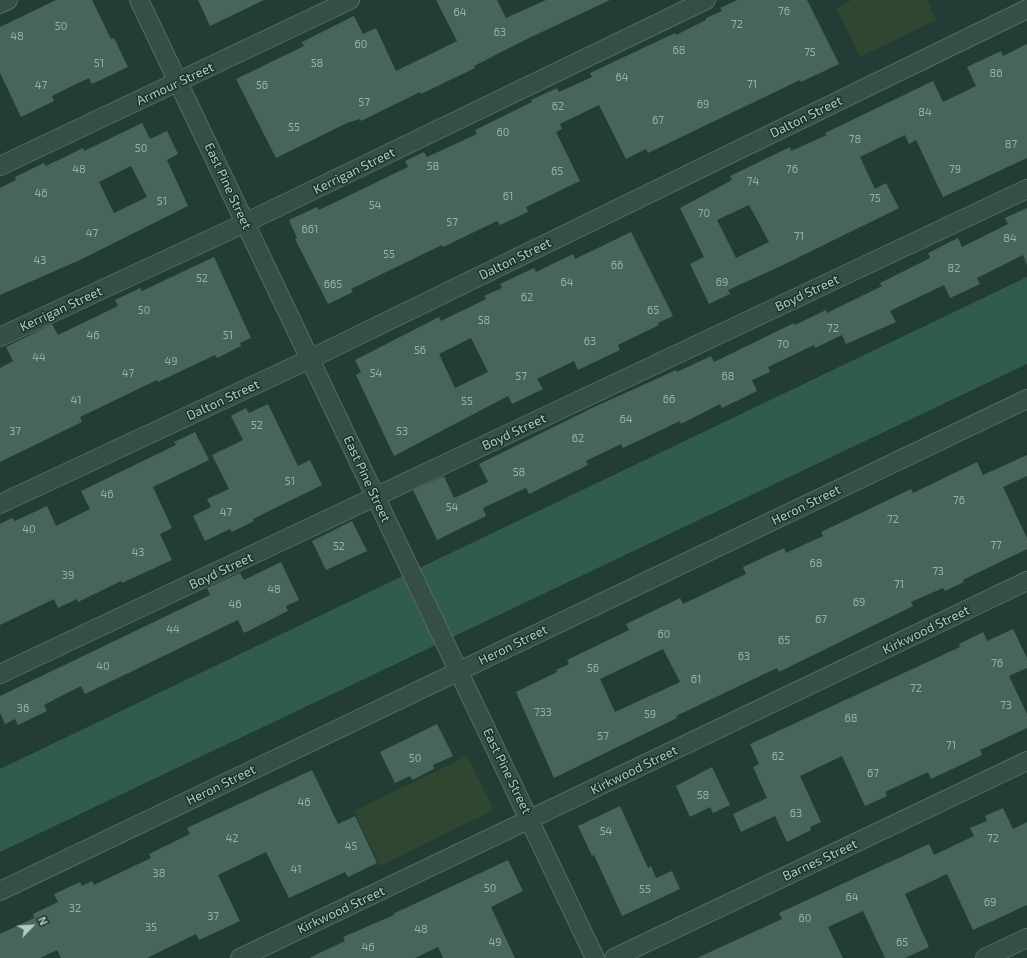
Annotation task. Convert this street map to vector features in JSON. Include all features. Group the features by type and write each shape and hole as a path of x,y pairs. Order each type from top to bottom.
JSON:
{"street":[{"path":"0,4 8,0"},
{"name":"East Pine Street","path":"139,0 595,958"},
{"name":"Armour Street","path":"0,166 350,0"},
{"name":"Kerrigan Street","path":"0,337 245,223 706,0"},
{"name":"Dalton Street","path":"0,504 310,359 1027,10"},
{"name":"Boyd Street","path":"0,674 376,498 1027,189"},
{"name":"Heron Street","path":"0,891 1027,399"},
{"name":"Kirkwood Street","path":"240,958 1027,581"},
{"name":"Barnes Street","path":"614,958 1027,761"},
{"path":"985,958 1027,938"}],"shaded area":[{"path":"852,0 927,0 936,20 860,57 836,8"},
{"path":"1027,277 1027,364 0,852 0,769"},
{"path":"467,756 494,810 380,866 354,811"}],"building":[{"path":"56,0 92,0 111,39 114,38 128,67 92,84 89,78 52,96 54,101 21,117 0,73 0,27"},
{"path":"198,0 264,0 210,26"},
{"path":"436,0 497,0 506,18 546,0 610,0 527,39 474,66 475,68 421,94 420,92 361,121 360,119 347,123 276,158 236,79 304,46 302,42 354,16 363,34 376,28 396,71 457,41"},
{"path":"737,0 807,0 839,64 801,82 800,80 648,153 646,149 626,159 599,105 560,124 562,129 556,132 580,181 526,207 528,212 500,225 497,221 443,247 442,245 351,289 353,292 328,304 295,239 297,238 289,220 317,207 319,210 408,167 405,161 424,152 427,157 477,134 475,130 532,102 531,100 557,88 559,92 592,77 590,73 675,33 676,35 722,11 720,8"},
{"path":"1027,44 1027,158 943,197 916,140 909,144 905,135 860,157 875,189 886,183 899,208 781,266 728,290 730,294 709,304 690,264 704,257 680,208 732,180 730,176 790,147 791,151 827,135 825,133 933,81 943,102 976,86 967,67 1001,51 1003,56","holes":["749,205 769,242 736,258 717,220"]},
{"path":"142,123 150,139 167,131 178,154 167,160 188,206 80,260 0,295 0,188 16,180 15,177 44,163 46,166 83,148 84,151","holes":["131,166 147,197 114,213 99,182"]},
{"path":"1027,208 1027,265 1023,255 977,278 980,284 950,298 944,285 890,311 896,322 846,344 842,335 815,348 814,345 768,367 770,372 752,380 757,391 722,408 720,404 681,424 680,421 623,448 621,444 586,461 588,465 529,494 526,488 483,508 486,516 437,540 413,490 444,476 454,498 488,482 479,464 592,408 676,370 677,372 711,356 714,362 794,323 795,325 826,310 827,313 882,286 880,283 930,258 928,253 958,238 962,247 1008,224 1005,218"},
{"path":"631,232 673,316 658,323 659,325 618,345 620,350 578,370 574,361 537,379 543,389 512,404 508,396 394,456 356,375 361,372 355,360 439,317 441,321 486,299 484,296 502,288 500,284 534,268 536,272 573,254 575,259","holes":["471,338 488,372 455,388 439,354"]},
{"path":"214,257 251,338 240,343 241,346 217,358 215,355 158,382 157,380 80,417 82,422 0,462 0,368 13,361 6,347 52,324 58,335 118,306 115,300 140,288 142,291"},
{"path":"268,404 298,466 310,460 322,485 253,519 254,521 232,532 230,529 205,541 193,516 211,507 207,499 229,489 212,455 243,440 231,416 246,408 249,413"},
{"path":"195,432 209,460 153,487 172,528 160,534 172,560 122,583 121,581 78,602 77,599 58,608 54,599 0,625 0,524 12,518 15,521 47,506 56,526 90,509 81,491 176,445 174,442"},
{"path":"1027,455 1027,476 1003,487 1027,538 1027,549 963,580 964,582 945,591 943,588 911,602 913,606 779,672 777,668 676,716 677,718 554,778 516,692 557,672 556,670 569,664 567,660 629,630 626,624 680,598 683,604 746,574 743,567 784,548 786,553 823,536 821,532 911,489 913,493 977,462 983,475","holes":["663,649 680,682 615,712 600,679"]},
{"path":"352,521 367,551 326,570 312,541"},
{"path":"281,562 299,600 286,606 288,611 244,633 238,620 85,694 81,686 44,705 47,711 18,725 15,719 5,724 0,713 0,696 210,595 207,588 240,573 244,580"},
{"path":"1013,629 1027,658 1027,668 1009,676 1027,714 1027,728 980,750 982,755 931,779 928,772 885,792 887,796 865,806 842,756 800,776 821,822 810,827 811,830 787,842 775,816 741,832 733,814 767,798 753,767 759,764 750,744 960,647 959,644 983,632 987,641"},
{"path":"437,724 453,756 433,765 434,769 412,780 410,776 395,783 380,752"},
{"path":"712,767 730,805 713,813 710,807 690,817 676,786"},
{"path":"312,770 338,824 355,816 377,863 348,877 345,872 289,898 266,852 218,875 240,921 199,940 196,934 147,958 61,958 57,950 40,958 0,958 0,934 34,918 33,914 58,902 54,894 80,882 82,886 92,881 94,885 151,858 149,854 190,834 187,828"},
{"path":"620,806 648,868 651,866 656,878 672,871 680,889 622,916 594,855 592,856 578,826"},
{"path":"1003,808 1013,829 1027,822 1027,905 973,930 947,874 905,894 929,947 905,958 885,958 863,911 828,927 843,958 697,958 782,919 779,913 929,844 934,855 974,836 970,828 987,821 985,816"},
{"path":"508,860 523,891 491,907 515,958 443,958 438,947 415,958 309,958 345,941 343,937 394,915 393,914"}]}
